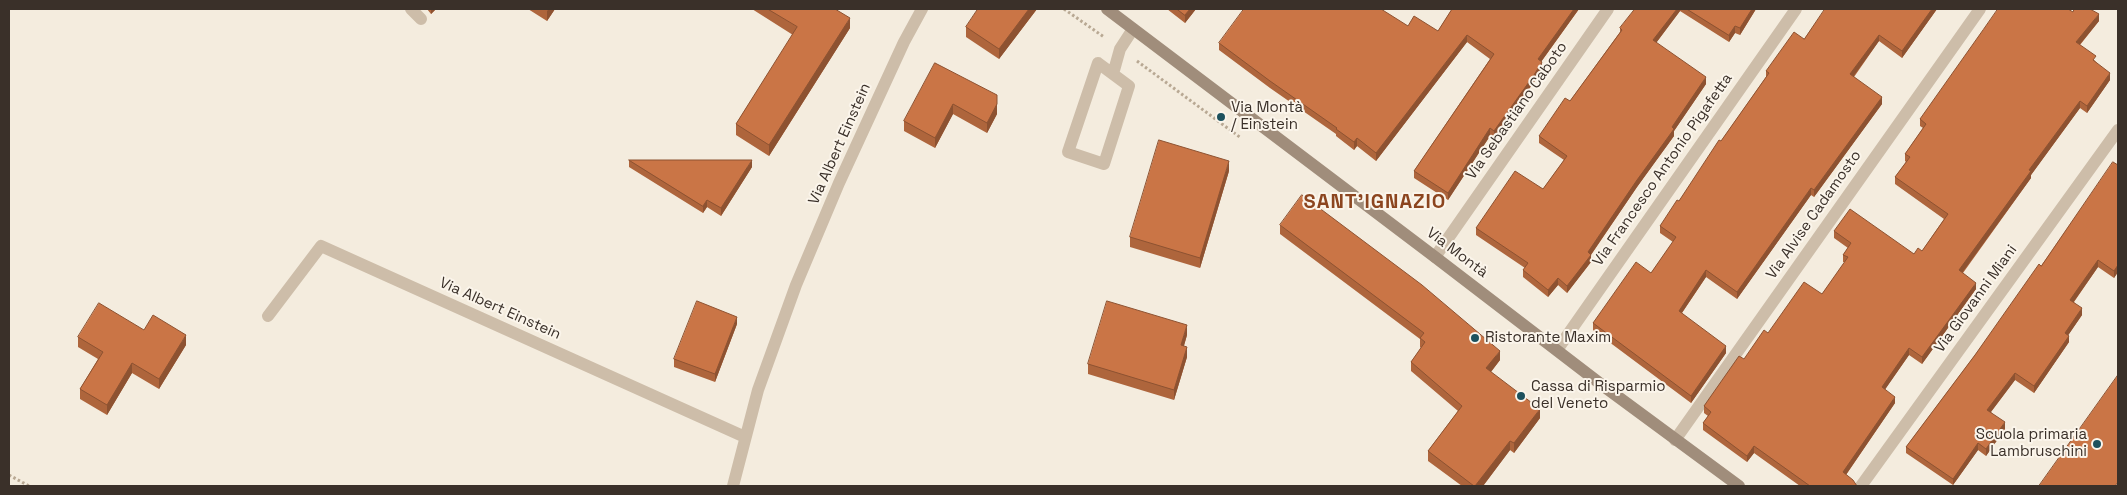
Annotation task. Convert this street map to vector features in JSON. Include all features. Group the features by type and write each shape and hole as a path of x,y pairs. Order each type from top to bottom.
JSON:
{"main road":[{"name":"Via Montà","path":"1107,9 1435,256 1675,440 1739,486"}],"street":[{"path":"411,9 421,19"},
{"name":"Via Albert Einstein","path":"733,486 758,390 796,285 839,182 904,42 922,9"},
{"name":"Via Sebastiano Caboto","path":"1435,256 1608,9"},
{"name":"Via Francesco Antonio Pigafetta","path":"1558,350 1796,9"},
{"name":"Via Alvise Cadamosto","path":"1675,440 1980,9"},
{"path":"1113,74 1120,49 1133,29"},
{"path":"1098,63 1113,74 1129,86 1104,164 1068,152 1098,63"},
{"name":"Via Giovanni Miani","path":"1861,486 2118,130"},
{"name":"Via Albert Einstein","path":"268,316 321,246 745,437"}],"path":[{"path":"1064,9 1106,39"},
{"path":"9,475 29,486"}],"building":[{"path":"768,9 835,9 850,18 769,145 736,124 797,27"},
{"path":"978,9 1029,9 999,49 966,27"},
{"path":"1177,9 1190,9 1185,15"},
{"path":"1244,9 1381,9 1408,26 1414,16 1438,31 1452,9 1574,9 1538,59 1542,62 1534,75 1494,131 1490,128 1448,193 1414,171 1494,54 1467,35 1376,153 1357,138 1354,142 1219,43"},
{"path":"1635,9 1677,9 1653,40 1706,77 1672,127 1674,129 1588,252 1591,255 1567,286 1558,278 1548,290 1523,270 1528,263 1476,228 1515,171 1543,189 1567,156 1539,136 1565,98 1570,101 1622,30 1620,28"},
{"path":"1687,9 1752,9 1740,28 1735,26 1729,35"},
{"path":"1825,9 1932,9 1902,51 1879,35 1850,74 1882,97 1814,190 1811,188 1737,292 1706,270 1679,311 1726,346 1691,396 1593,323 1636,262 1651,273 1676,237 1660,226 1677,200 1679,201 1719,140 1721,141 1769,73 1766,71 1794,32 1804,39"},
{"path":"1998,9 2068,9 2073,12 2074,9 2090,9 2099,14 2076,42 2096,56 2093,60 2110,73 2087,106 2080,101 1959,270 1976,283 1922,357 1909,348 1882,387 1895,397 1843,472 1857,486 1810,486 1754,446 1747,456 1703,423 1711,412 1704,406 1739,356 1744,359 1764,330 1768,333 1804,282 1822,294 1848,257 1843,255 1851,243 1834,231 1850,209 1914,254 1918,248 1922,251 1948,214 1895,177 1910,157 1905,154 1926,124 1920,119"},
{"path":"935,63 997,95 997,104 987,123 953,104 935,138 904,121"},
{"path":"1159,140 1229,161 1200,258 1130,237"},
{"path":"629,160 752,160 721,208 707,200 703,206"},
{"path":"2113,162 2118,165 2118,265 2114,271 2098,260 2070,300 2082,308 2065,333 2069,336 2034,386 2015,373 1987,410 2005,422 1986,449 1978,443 1953,479 1906,447 1975,355 2039,264 2041,266"},
{"path":"1302,195 1422,285 1500,351 1486,368 1540,409 1514,443 1510,441 1475,486 1428,451 1462,406 1411,362 1425,342 1420,338 1424,333 1280,225"},
{"path":"697,301 737,317 715,374 674,359"},
{"path":"1107,301 1187,325 1181,345 1187,347 1174,390 1088,364"},
{"path":"99,303 144,330 153,315 186,335 159,379 132,363 107,405 80,389 103,352 78,337"},
{"name":"Scuola primaria Lambruschini","path":"2118,375 2118,482 2115,486 2039,486"}],"place":[{"name":"Via Montà / Einstein","path":"1221,117"},
{"name":"Ristorante Maxim","path":"1475,338"},
{"name":"Cassa di Risparmio del Veneto","path":"1521,396"},
{"name":"Scuola primaria Lambruschini","path":"2097,444"}],"district":[{"name":"SANT'IGNAZIO","path":"1375,203"}]}
